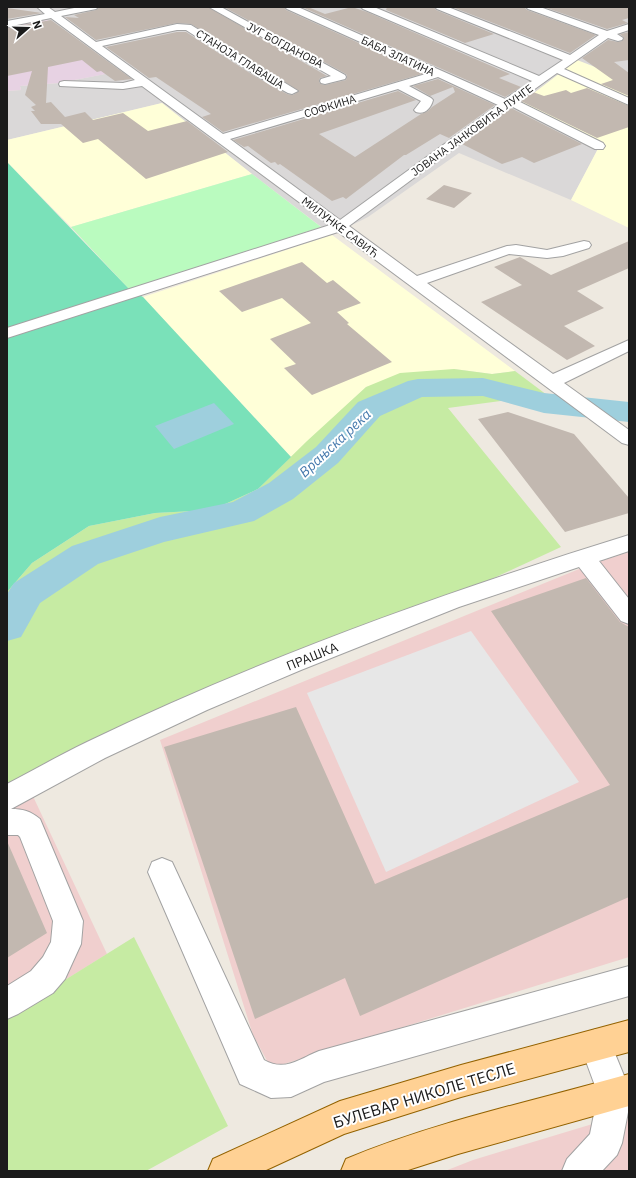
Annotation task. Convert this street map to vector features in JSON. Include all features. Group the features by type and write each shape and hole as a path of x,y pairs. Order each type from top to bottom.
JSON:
{"main road":[{"name":"БУЛЕВАР НИКОЛЕ ТЕСЛЕ","path":"226,1171 340,1118 461,1080 629,1036"},
{"path":"358,1171 386,1160 443,1142 622,1092"}],"street":[{"path":"7,24 45,9 92,7"},
{"name":"ЈУГ БОГДАНОВА","path":"214,7 341,77 325,81"},
{"name":"БАБА ЗЛАТИНА","path":"290,7 438,74 508,103 599,146"},
{"path":"366,7 540,81"},
{"path":"440,7 571,59"},
{"path":"531,7 629,42"},
{"path":"7,20 25,17 45,9"},
{"name":"МИЛУНКЕ САВИЋ","path":"45,9 622,434"},
{"name":"СТАНОЈА ГЛАВАША","path":"94,45 177,27 188,27 255,70 292,91"},
{"name":"ЈОВАНА ЈАНКОВИЋА ЛУНГЕ","path":"7,334 339,227 556,69 607,34 629,27"},
{"path":"556,69 629,102"},
{"name":"СОФКИНА","path":"222,138 438,74"},
{"path":"64,84 123,86 144,82"},
{"path":"400,86 427,100 426,105 420,110"},
{"path":"414,282 507,250 520,249 539,254 550,254 584,245"},
{"path":"551,382 629,346"},
{"name":"ПРАШКА","path":"7,798 96,750 198,703 293,663 451,601 629,543"},
{"path":"584,558 629,615"},
{"path":"7,822 23,822 30,828 68,921 66,944 54,968 42,982 7,1003"},
{"path":"162,872 252,1072 271,1082 291,1081 319,1067 629,981"},
{"path":"586,1168 605,1143 622,1092 596,1045"}],"shaded area":[{"path":"7,7 629,7 629,80 523,103 601,143 571,200 459,153 368,217 332,235 162,103 7,140 7,91 21,90 20,86 59,83 115,72 47,20 7,27"},
{"path":"47,20 116,72 59,83 20,86 21,90 7,91 7,27"},
{"path":"577,60 629,80 629,228 571,200 601,143 522,102"},
{"path":"162,103 252,174 71,227 7,162 7,140"},
{"path":"332,235 515,371 492,374 454,369 366,387 291,457 143,297"},
{"path":"629,552 629,606 595,563"},
{"path":"584,567 629,623 629,957 271,1068 253,1035 160,740"},
{"path":"471,631 579,782 386,872 307,693"},
{"path":"31,792 107,954 7,1016 7,805"},
{"path":"629,1113 629,1171 445,1171 473,1160"}],"green space":[{"path":"7,162 130,290 143,297 291,457 258,489 212,510 155,513 89,526 32,563 7,592"},
{"path":"252,174 321,227 130,290 71,227"},
{"path":"454,369 492,374 515,371 547,395 448,408 561,547 31,792 7,805 7,592 32,563 89,526 155,513 212,510 258,489 307,441 366,387 400,373"},
{"path":"134,937 228,1126 146,1171 7,1171 7,1016"}],"water":[{"path":"214,403 234,424 174,449 155,426"}],"building":[{"path":"100,7 208,7 327,76 320,78 319,82 321,84 325,85 346,80 346,74 224,7 284,7 286,10 425,73 223,132 202,117 211,114 156,77 149,78 106,47 177,32 186,32 256,77 287,94 293,95 299,91 191,24 177,23 96,40 65,17 79,18 74,15 96,10"},
{"path":"302,7 308,7 325,14 352,7 367,12 510,74 499,78 521,87 505,97"},
{"path":"387,7 434,7 436,10 494,34 465,43 386,10"},
{"path":"452,7 524,7 527,10 596,35 570,53"},
{"path":"544,7 629,7 629,18 622,20 628,23 607,29"},
{"path":"7,8 42,13 7,19"},
{"path":"51,20 132,79 115,81 101,71 97,72 82,60 48,67 46,103 51,102 65,117 85,112 93,120 123,113 148,131 187,121 228,152 146,179 98,139 83,143 61,124 41,124 31,111 35,111 31,107 36,105 25,95 32,71 7,76 7,28"},
{"path":"629,32 629,60 614,62 629,73 629,96 601,84 613,80 582,58 608,40 618,42 622,41 624,38 620,34"},
{"path":"438,79 495,105 449,138 440,134 404,155 346,199 343,197 332,201 280,164 278,165 275,162 271,163 248,146 244,147 233,140 398,91 416,100 319,134 355,157 428,111 455,92 453,87 430,96 413,86"},
{"path":"587,88 629,106 629,127 597,138 521,101 533,92 544,96 566,90 571,93"},
{"path":"511,108 582,144 534,163 522,157 502,164 462,144"},
{"path":"444,185 472,193 454,208 426,199"},
{"path":"629,241 629,268 577,291 604,308 564,326 595,346 567,360 481,302 522,285 494,267 520,257 551,275"},
{"path":"302,262 327,283 333,280 361,303 337,312 349,323 347,324 392,362 312,395 284,368 296,364 270,339 311,323 282,298 242,312 219,291"},
{"path":"508,412 574,434 629,498 629,513 565,532 478,419"},
{"path":"586,578 620,622 629,627 629,897 360,1016 345,978 255,1019 164,747 296,707 375,884 610,785 491,611"},
{"path":"7,841 47,933 7,958"}],"waterway":[{"name":"Врањска река","path":"7,626 27,593 85,555 160,530 242,512 281,491 327,455 369,409 418,388 483,387 544,403 629,412"}]}
